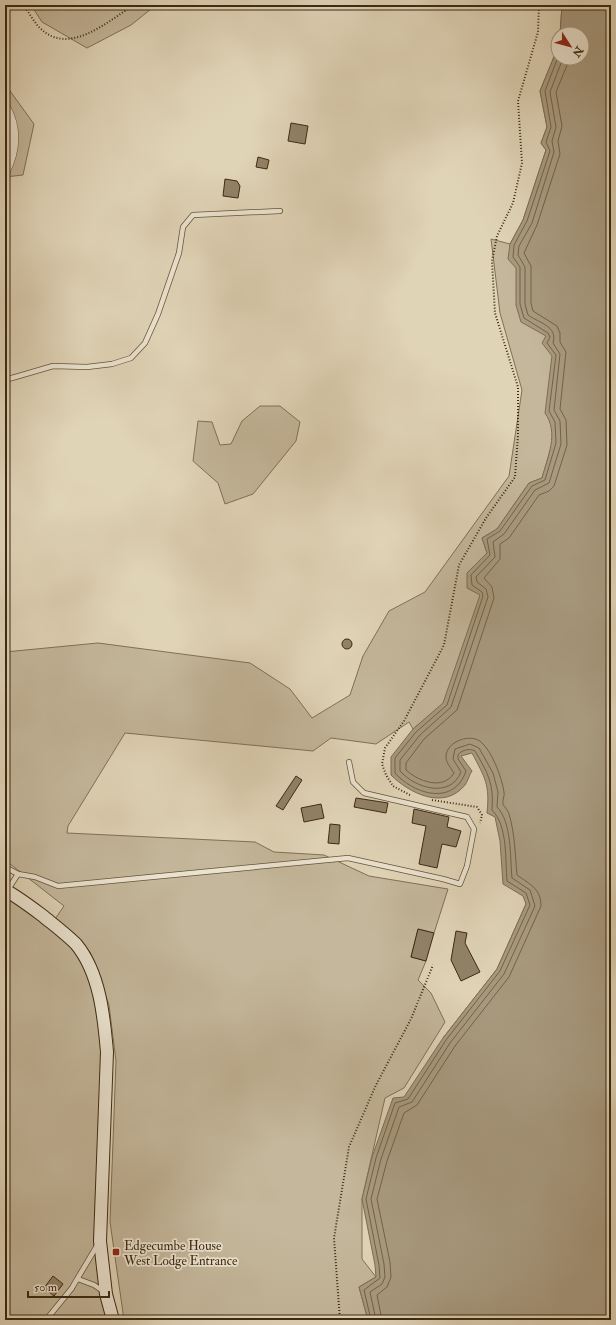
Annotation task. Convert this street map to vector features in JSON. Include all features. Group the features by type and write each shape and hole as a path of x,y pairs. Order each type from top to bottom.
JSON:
{"main road":[{"path":"6,890 58,928 76,945 88,964 98,990 104,1022 107,1052 100,1241 106,1294 113,1320"}],"street":[{"path":"5,106 10,116 14,138 12,159 5,172"}],"lane":[{"path":"5,380 53,366 94,366 112,364 131,358 145,343 158,314 179,253 183,227 193,215 280,211"},
{"path":"5,867 18,874 35,877 58,886 348,858 460,884 467,866 474,829 467,817 364,793 353,782 349,762"},
{"path":"6,890 18,874"},
{"path":"46,1320 78,1279 100,1241"},
{"path":"78,1279 94,1285 106,1294"}],"path":[{"path":"23,5 40,28 53,37 68,39 81,37 134,5"},
{"path":"417,797 409,795 393,786 386,775 382,764 385,748 404,721 444,645 458,565 486,518 515,477 518,435 518,387 495,313 492,261 497,236 513,203 522,163 518,101 538,32 539,5"},
{"path":"424,798 477,807"},
{"path":"340,1320 334,1238 349,1147 376,1085 411,1019 432,965"}],"shaded area":[{"path":"31,5 156,5 131,25 87,48 42,22"},
{"path":"562,5 611,5 611,1052 443,1038 497,969 526,904 508,801 443,704 413,729 409,722 376,744 331,738 313,751 125,733 68,826 67,833 255,842 274,852 324,855 369,876 448,889 434,933 418,929 411,957 426,961 418,980 431,993 445,1022 404,1088 385,1098 362,1199 362,1259 376,1277 359,1287 368,1320 124,1320 110,1222 116,1061 109,1005 90,952 55,919 64,906 5,860 5,652 98,643 250,663 290,689 312,718 350,695 363,656 389,611 425,592 509,476 522,390 500,313 491,239 510,244 523,220 546,150 541,143 547,127 540,91 550,66 590,66 590,26 561,26","holes":["552,444 566,478 467,573 487,553 482,538 497,529 529,483 542,478"]},
{"path":"5,84 34,124 23,175 5,177"},
{"path":"260,406 280,406 300,422 296,441 253,494 225,504 218,483 193,461 198,421 212,422 220,445 231,444 242,421"},
{"path":"5,890 76,945 104,1023 100,1241 113,1320 5,1320"}],"water":[{"path":"562,5 611,5 611,1320 368,1320 359,1287 376,1277 362,1199 372,1157 393,1098 404,1097 443,1038 497,969 526,904 523,896 503,884 500,841 495,817 487,813 488,795 486,782 472,753 461,756 472,771 465,785 457,793 447,797 437,798 417,793 398,782 391,775 391,757 413,729 443,703 480,595 467,588 467,573 487,553 482,538 497,529 529,483 542,478 551,445 551,428 545,413 552,356 542,343 546,336 521,322 516,305 516,268 508,259 510,244 523,220 546,150 541,143 547,127 540,91 550,66 590,66 590,26 561,26"}],"building":[{"path":"291,123 308,126 305,144 288,141"},
{"path":"258,157 269,160 267,169 256,167"},
{"path":"225,179 237,181 240,186 238,198 223,196"},
{"path":"347,639 352,644 347,649 342,644"},
{"path":"296,776 302,780 283,810 276,806"},
{"path":"356,798 388,803 386,813 354,807"},
{"path":"321,804 324,818 304,822 301,808"},
{"path":"414,809 449,817 447,827 461,831 456,847 442,844 437,868 419,864 426,826 412,823"},
{"path":"330,824 340,825 339,844 328,843"},
{"path":"418,929 434,933 426,961 411,957"},
{"path":"456,931 467,933 465,943 480,972 461,981 451,960"},
{"path":"53,1276 63,1284 54,1296 44,1288"}],"place":[{"name":"Edgecumbe House West Lodge Entrance","path":"116,1252"}]}
